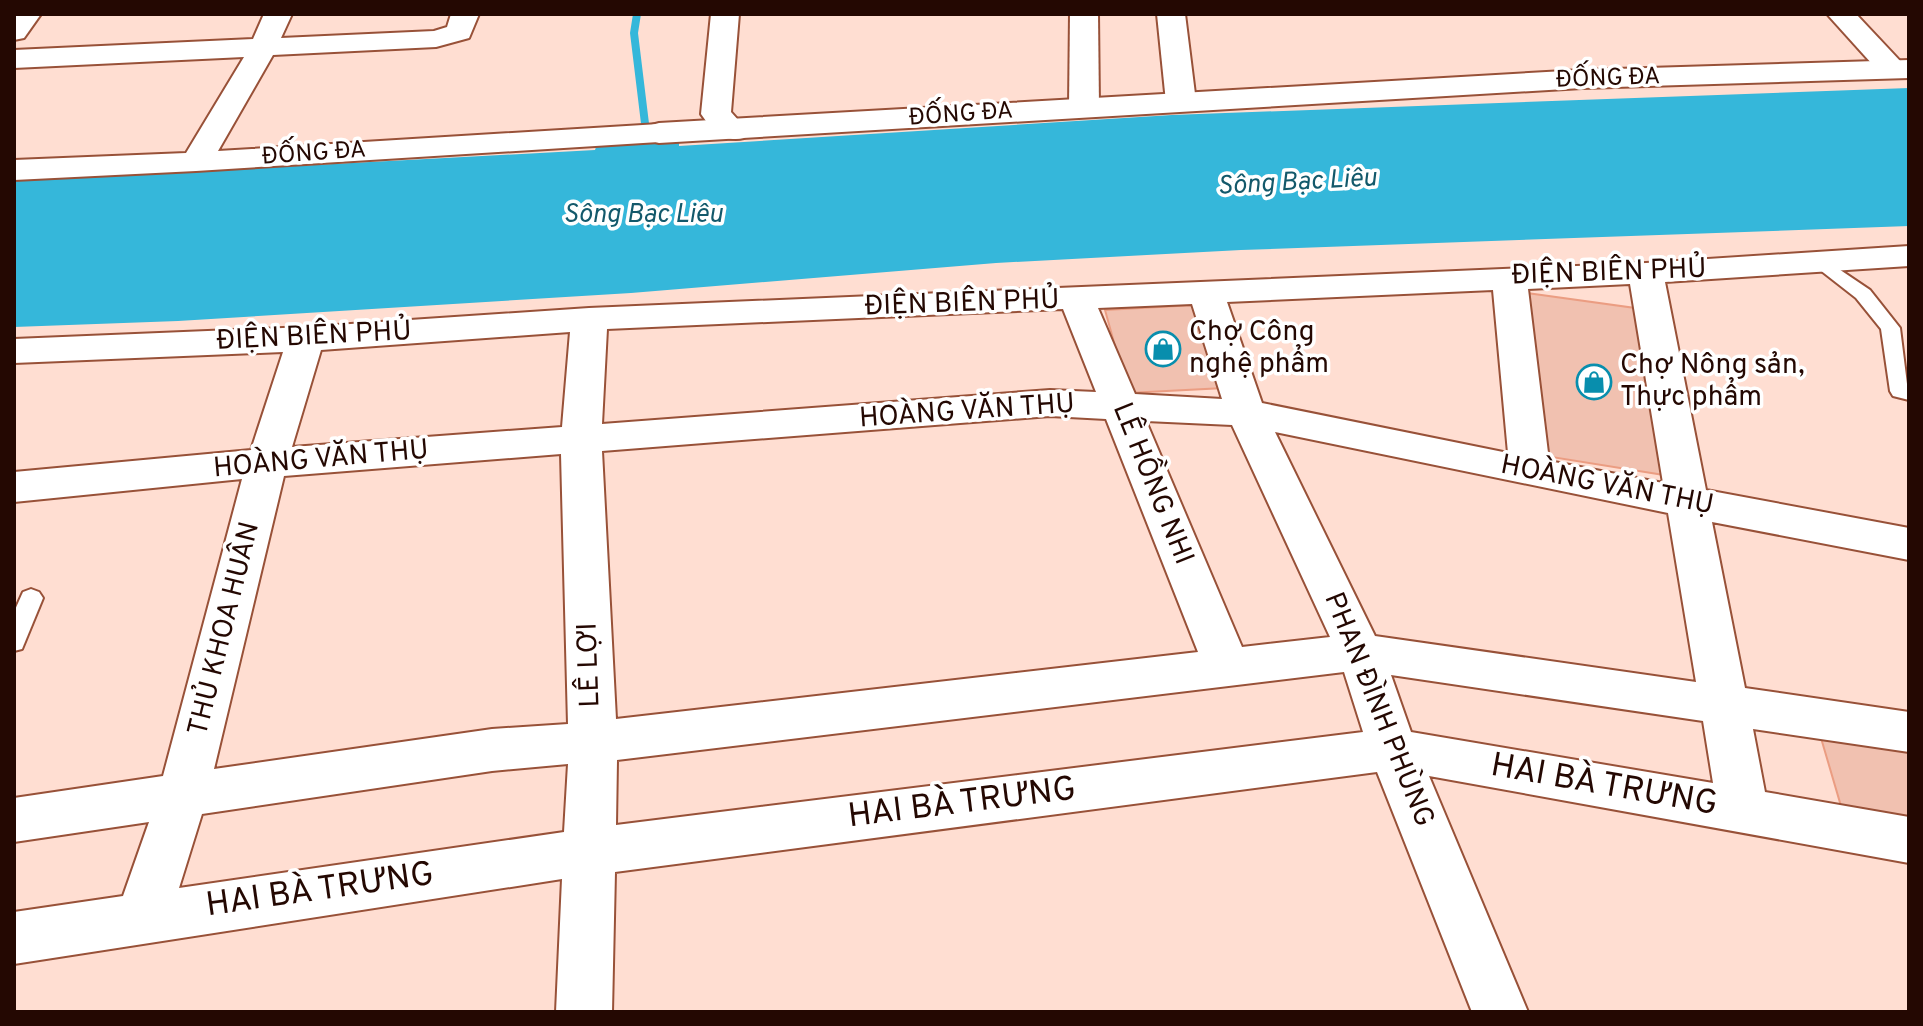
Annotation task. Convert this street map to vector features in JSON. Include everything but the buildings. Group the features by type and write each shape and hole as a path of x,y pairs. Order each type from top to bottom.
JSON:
{"street":[{"path":"14,32 27,14"},
{"path":"196,162 262,50 278,14"},
{"path":"14,59 262,50 436,39 459,32 465,14"},
{"path":"725,14 716,114 733,131"},
{"path":"1084,14 1084,107"},
{"path":"1171,14 1181,102"},
{"path":"1841,14 1900,69"},
{"name":"ĐỐNG ĐA","path":"14,170 733,131 1084,107 1582,79 1900,69"},
{"name":"ĐIỆN BIÊN PHỦ","path":"14,351 306,339 589,319 1646,273 1909,256"},
{"path":"1646,273 1743,809"},
{"path":"1509,277 1530,472"},
{"name":"PHAN ĐÌNH PHÙNG","path":"1206,293 1246,413 1360,652 1393,749 1500,1012"},
{"name":"LÊ HỒNG NHI","path":"1077,300 1227,667"},
{"name":"LÊ LỢI","path":"584,1012 593,742 581,439 589,319"},
{"name":"THỦ KHOA HUÂN","path":"143,918 183,795 267,463 306,339"},
{"name":"HOÀNG VĂN THỤ","path":"14,487 267,463 1050,403 1121,405 1246,413 1530,472 1909,544"},
{"path":"14,820 492,750 593,742 1360,652 1909,732"},
{"name":"HAI BÀ TRƯNG","path":"14,938 587,852 1393,749 1909,840"}],"lane":[{"path":"1821,262 1863,294 1890,328 1900,391 1909,393"},
{"path":"14,642 31,598"}],"water":[{"name":"Sông Bạc Liêu","path":"1909,88 1909,226 1241,250 996,263 631,293 178,321 14,327 14,181 595,150 598,141 679,137 679,146 1172,115"}],"waterway":[{"path":"637,14 634,33 647,140"}],"place":[{"name":"Chợ Công nghệ phẩm","path":"1163,349"},
{"name":"Chợ Nông sản, Thực phẩm","path":"1594,382"}]}
